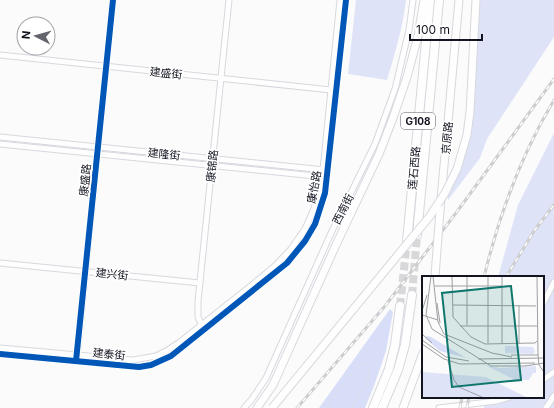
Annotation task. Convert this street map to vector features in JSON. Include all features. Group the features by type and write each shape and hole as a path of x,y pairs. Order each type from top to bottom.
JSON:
{"highway":[{"name":"莲石西路","path":"407,241 430,0"},
{"name":"莲石西路","path":"417,236 439,0"},
{"path":"382,408 398,370 405,345 412,295"},
{"path":"373,408 391,363 400,306"}],"main road":[{"path":"257,408 273,384 334,247 379,154 407,77 418,36 424,0"},
{"name":"京原路","path":"435,276 459,0"},
{"path":"272,408 430,216 451,181 463,152 467,135 470,112 476,0"},
{"path":"403,408 422,356"}],"street":[{"name":"康盛路","path":"76,361 113,0"},
{"name":"康锦路","path":"203,328 198,317 200,283 229,0"},
{"name":"康怡路","path":"326,170 331,90 340,0"},
{"name":"康怡路","path":"203,328 280,270 301,246 315,224 325,193 325,176 346,0"},
{"name":"西南街","path":"244,408 266,378 332,231 375,144 395,89 409,30 413,0"},
{"name":"建盛街","path":"0,55 331,90"},
{"name":"建隆街","path":"0,137 326,170"},
{"name":"建隆街","path":"0,144 325,176"},
{"name":"建兴街","path":"0,263 200,283"},
{"path":"544,302 554,282"},
{"name":"建泰街","path":"0,348 132,360 156,356 203,328"},
{"name":"建泰街","path":"0,354 139,368 152,365 171,356 203,328"},
{"path":"544,379 554,372"},
{"path":"546,408 554,396"},
{"path":"439,408 496,401 506,398"}],"path":[{"path":"326,408 358,366 364,362 369,367 369,378 352,408"}],"shaded area":[{"path":"356,0 406,0 401,30 387,80 348,74"},
{"path":"475,0 554,0 554,37 487,139 480,158 448,200 446,183 460,151 466,115 474,115"},
{"path":"554,133 554,408 484,408 484,398 544,398 544,276 498,276 518,205"},
{"path":"390,309 393,312 386,351 365,408 319,408"}],"tunnel":[{"path":"412,295 417,236"},
{"path":"400,306 407,241"}],"railway":[{"path":"297,408 385,306 456,213 554,79"},
{"path":"484,276 512,186 531,142 554,100"},
{"path":"507,276 534,231 554,205"},
{"path":"460,408 462,398"},
{"path":"467,408 469,398"}],"cycle path":[{"path":"76,361 113,0"},
{"path":"0,354 139,367 151,365 171,356 287,263 305,241 315,224 325,193 346,0"}]}
